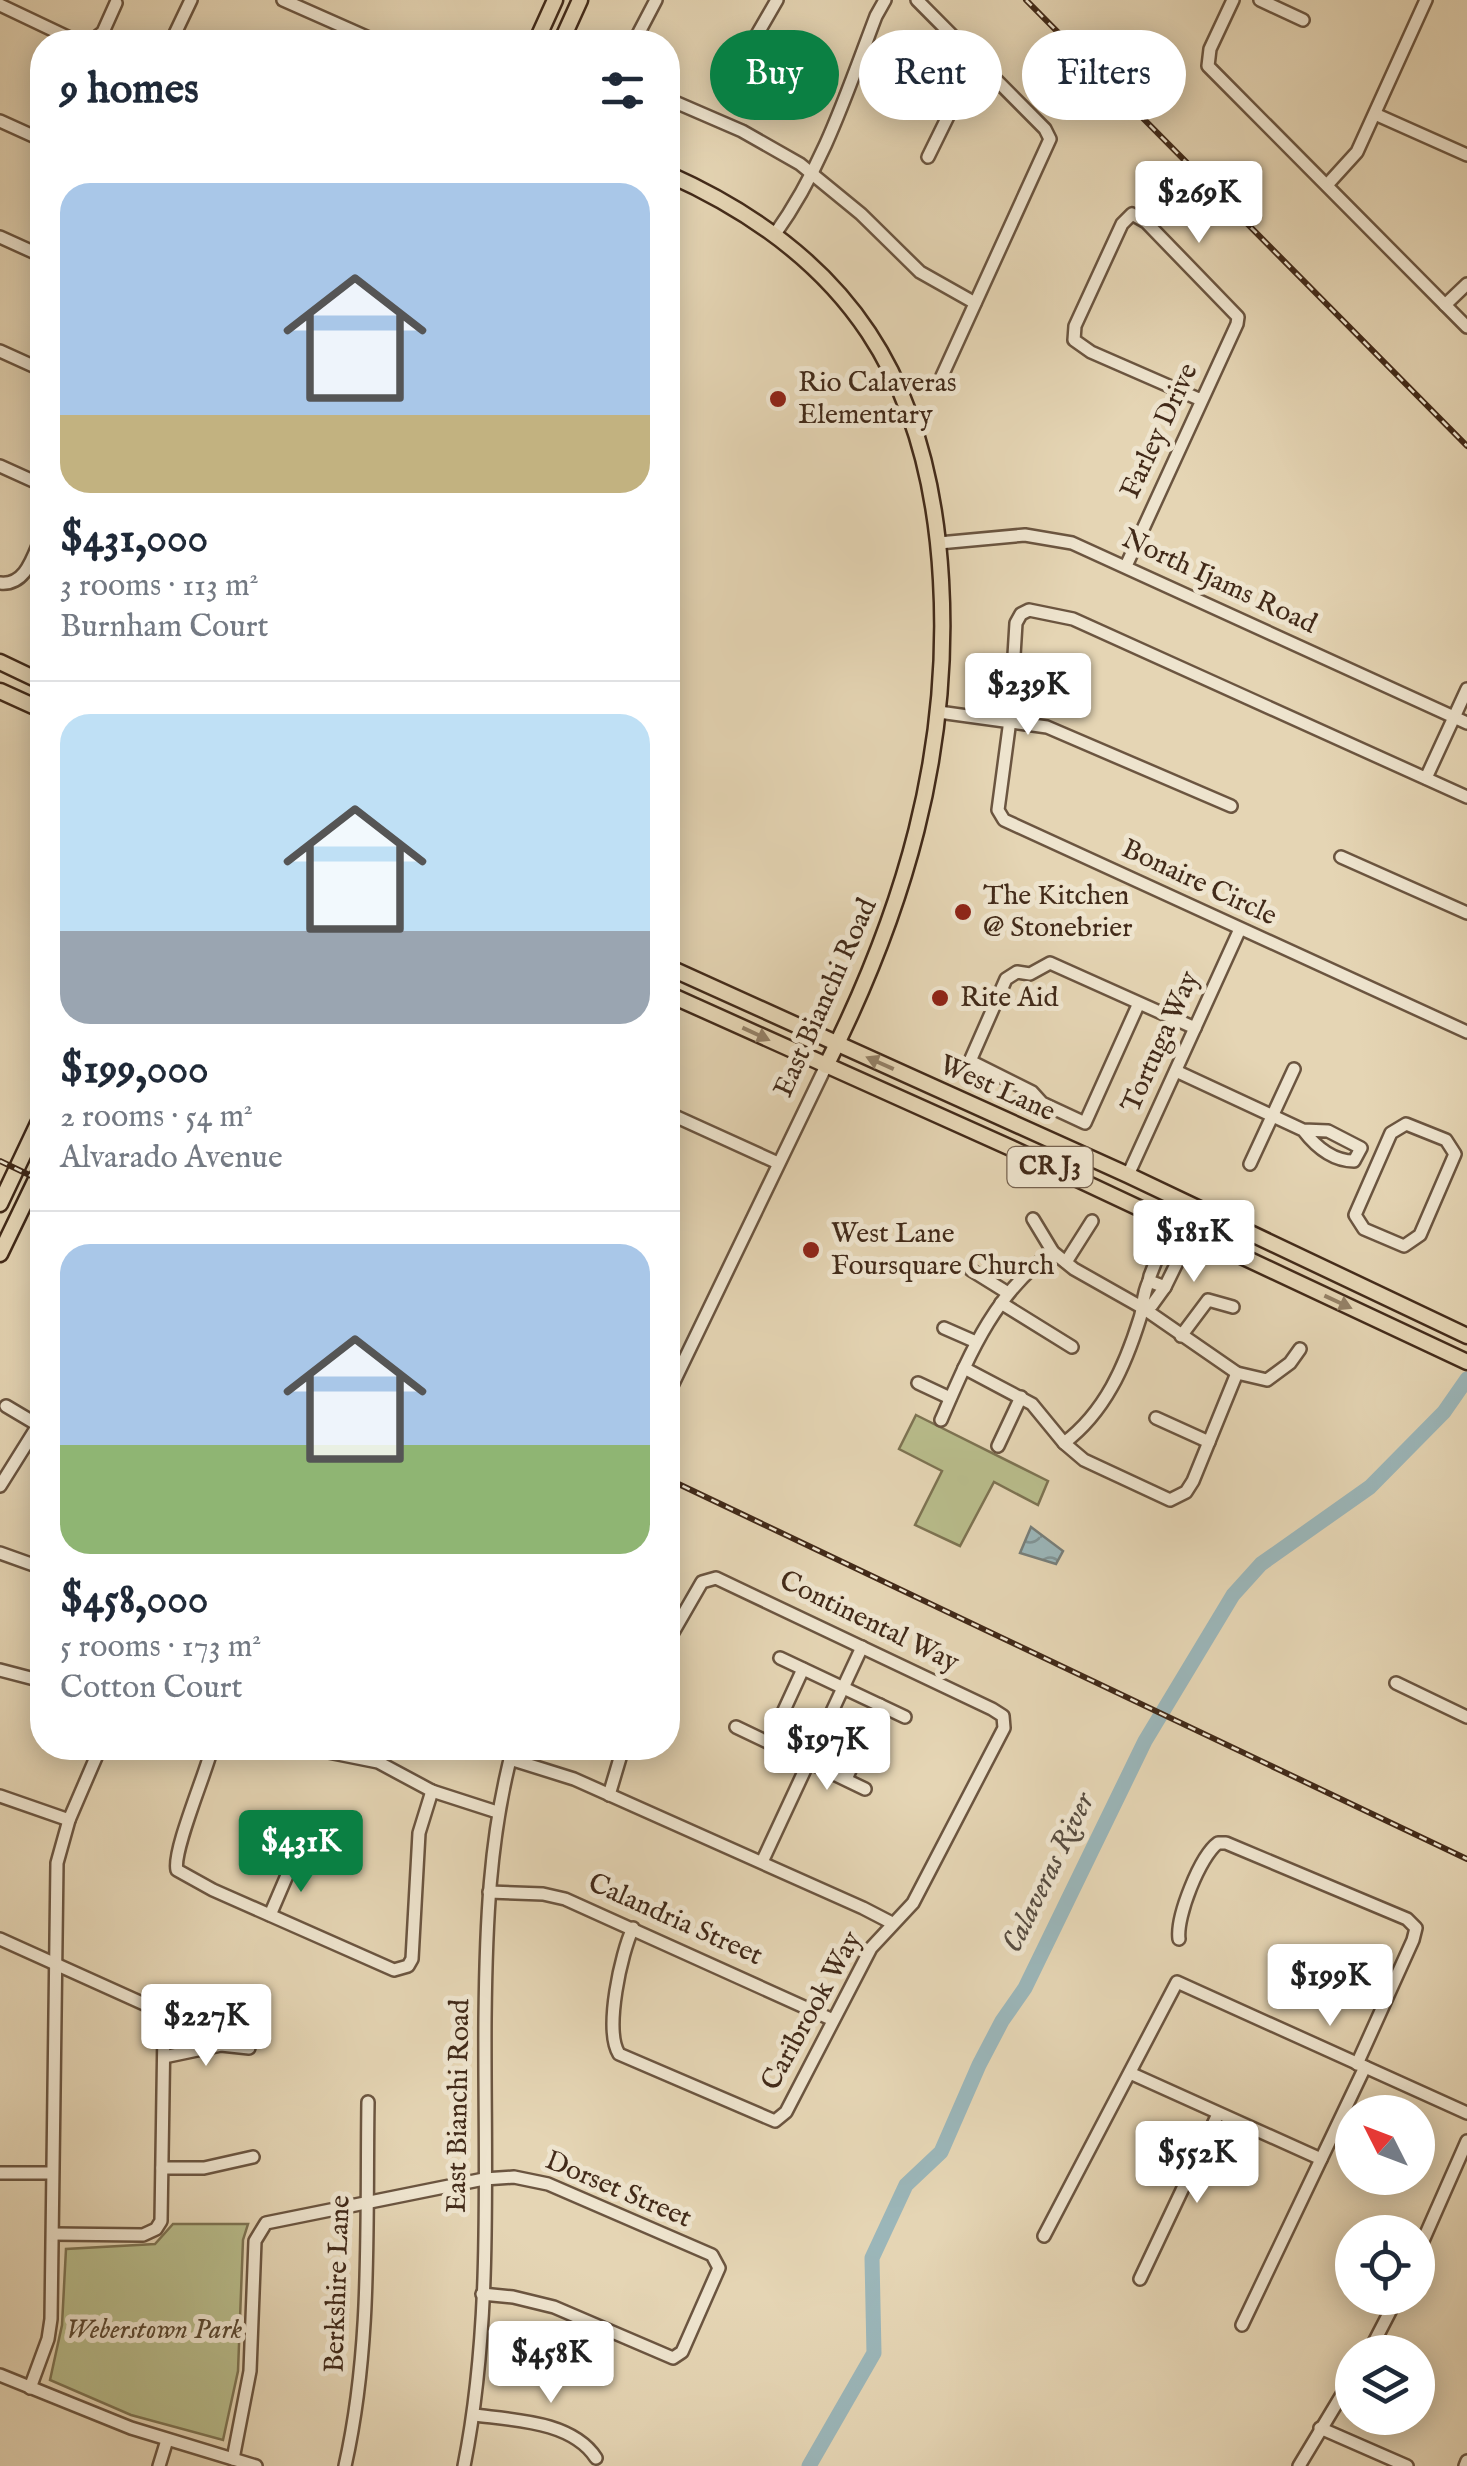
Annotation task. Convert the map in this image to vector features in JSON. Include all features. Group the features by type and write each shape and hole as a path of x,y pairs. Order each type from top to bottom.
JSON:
{"main road":[{"path":"541,30 555,0"},
{"path":"567,30 580,0"},
{"name":"East Bianchi Road","path":"680,180 725,201 775,234 830,284 891,370 918,430 925,457 939,543 943,632 939,712 924,804 900,894 888,931 826,1066"},
{"path":"0,662 30,676"},
{"path":"0,692 30,705"},
{"name":"West Lane","path":"680,972 1128,1176 1467,1336"},
{"name":"West Lane","path":"680,1002 1011,1148 1467,1362"},
{"path":"0,1204 30,1140"},
{"path":"0,1254 30,1192"}],"street":[{"path":"177,30 191,0"},
{"path":"283,0 351,30"},
{"path":"640,30 656,0"},
{"path":"760,30 777,0"},
{"path":"775,234 814,174 885,0"},
{"path":"917,0 946,30"},
{"path":"1233,0 1206,62 1210,69 1467,327"},
{"path":"1260,0 1303,20"},
{"path":"1327,184 1357,152 1426,0"},
{"path":"104,30 116,3"},
{"path":"0,5 53,30"},
{"path":"942,376 1050,140 1046,129 1002,86"},
{"path":"680,104 742,130 814,174 920,272 976,303"},
{"path":"1375,114 1467,154"},
{"path":"928,157 946,120"},
{"path":"0,121 30,135"},
{"name":"Farley Drive","path":"1126,566 1201,400 1238,317 1146,222 1132,214 1122,224 1076,326 1074,340 1091,352 1201,400"},
{"path":"0,237 30,251"},
{"path":"1445,305 1467,284"},
{"path":"0,350 30,364"},
{"path":"0,466 30,480"},
{"name":"North Ijams Road","path":"939,543 1040,536 1072,543 1461,720"},
{"path":"0,583 13,583 22,576 30,560"},
{"name":"Bonaire Circle","path":"1467,797 1073,619 1029,610 1016,623 1010,720 998,810 1004,820 1467,1032"},
{"path":"1426,778 1461,720 1467,690"},
{"path":"939,712 1047,727 1231,806"},
{"path":"1341,856 1467,914"},
{"name":"Tortuga Way","path":"1128,1176 1240,929"},
{"path":"1140,1003 1085,1123 970,1061 1010,973 1030,974 1050,963 1140,1003 1195,1028"},
{"name":"East Bianchi Road","path":"680,1369 826,1066"},
{"path":"1250,1164 1294,1069"},
{"path":"1176,1071 1303,1130 1322,1151 1354,1162 1373,1174"},
{"path":"680,1118 778,1163"},
{"path":"1406,1124 1446,1140 1453,1148 1454,1160 1420,1235 1410,1245 1399,1246 1364,1229 1356,1220 1373,1174 1394,1129 1406,1124"},
{"path":"1303,1130 1328,1130 1361,1148 1383,1152"},
{"path":"1354,1162 1361,1148"},
{"path":"1033,1219 1053,1252 1066,1262 1143,1308 1237,1374 1267,1380 1290,1363 1300,1349"},
{"path":"1066,1262 1092,1221"},
{"path":"1064,1443 1096,1413 1109,1394 1170,1225"},
{"path":"1143,1308 1152,1305 1165,1286 1190,1234"},
{"path":"941,1420 976,1342 1004,1298 1053,1252"},
{"path":"971,1270 1072,1347"},
{"path":"1150,1282 1165,1286"},
{"path":"1182,1336 1208,1300 1233,1307"},
{"path":"944,1328 976,1342"},
{"path":"964,1368 1022,1396 1084,1460 1162,1498 1178,1498 1192,1481 1237,1374"},
{"path":"918,1383 950,1398"},
{"path":"998,1446 1022,1396"},
{"path":"6,1406 30,1417"},
{"path":"1156,1418 1208,1442"},
{"path":"0,1486 30,1438"},
{"path":"0,1553 30,1564"},
{"name":"Continental Way","path":"680,1620 702,1582 708,1578 724,1581 992,1708 1004,1719"},
{"path":"762,1862 862,1647"},
{"path":"780,1658 905,1716"},
{"path":"769,1742 803,1669"},
{"path":"0,1670 30,1678"},
{"path":"1396,1683 1467,1717"},
{"path":"846,1779 880,1705"},
{"name":"Caribrook Way","path":"633,1928 618,1971 614,2040 619,2054 775,2122 786,2112 871,1948 913,1903 1002,1734 1004,1719"},
{"path":"736,1727 864,1788"},
{"path":"30,2388 48,2339 57,1864 69,1820 95,1760"},
{"path":"208,1760 175,1865 182,1874 394,1970 408,1966 414,1942 419,1833 432,1791"},
{"path":"368,1760 432,1791 497,1812"},
{"name":"East Bianchi Road","path":"464,2466 474,2415 482,2294 489,1892 497,1812 510,1760"},
{"path":"527,1760 762,1862 892,1924"},
{"path":"609,1795 619,1760"},
{"path":"0,1796 69,1820"},
{"path":"1179,1939 1177,1924 1204,1860 1218,1843 1318,1880 1407,1919 1416,1928 1361,2066 1242,2325"},
{"path":"270,1915 294,1859"},
{"name":"Calandria Street","path":"489,1892 565,1899 833,2020"},
{"path":"0,1938 145,2004 159,2014 164,2028 161,2221 143,2236 52,2234"},
{"path":"1044,2236 1177,1982 1467,2113"},
{"path":"164,2056 220,2045 249,2048"},
{"path":"1130,2073 1320,2159"},
{"name":"Berkshire Lane","path":"346,2466 363,2359 368,2102"},
{"path":"1140,2280 1218,2114"},
{"path":"1434,2215 1467,2141"},
{"path":"162,2168 204,2168 253,2156"},
{"path":"0,2173 52,2173"},
{"name":"Dorset Street","path":"234,2459 250,2370 255,2241 260,2228 272,2221 484,2179 539,2180 712,2255 718,2263 717,2274 682,2352 673,2358 554,2306 513,2296 482,2294"},
{"path":"0,2375 167,2440 256,2466"},
{"path":"1299,2466 1335,2405"},
{"path":"474,2415 546,2426 573,2438 596,2458"},
{"path":"1320,2428 1407,2466"},
{"path":"159,2466 167,2440"}],"green space":[{"path":"916,1415 1048,1481 1038,1505 994,1482 960,1546 915,1525 942,1471 899,1449"},
{"name":"Weberstown Park","path":"173,2224 248,2224 243,2240 238,2371 223,2440 131,2415 50,2380 62,2325 66,2249 155,2244"}],"water":[{"path":"1031,1527 1063,1551 1056,1564 1020,1553"}],"waterway":[{"name":"Calaveras River","path":"809,2466 874,2353 872,2258 906,2185 941,2152 979,2065 1025,1988 1145,1741 1233,1595 1261,1564 1370,1487 1444,1412 1467,1379"}],"railway":[{"path":"1026,0 1467,446"},
{"path":"0,1161 30,1175"},
{"path":"680,1485 1467,1859"}],"place":[{"name":"Rio Calaveras Elementary","path":"778,399"},
{"name":"The Kitchen @ Stonebrier","path":"963,912"},
{"name":"Rite Aid","path":"940,998"},
{"name":"West Lane Foursquare Church","path":"811,1250"}]}
